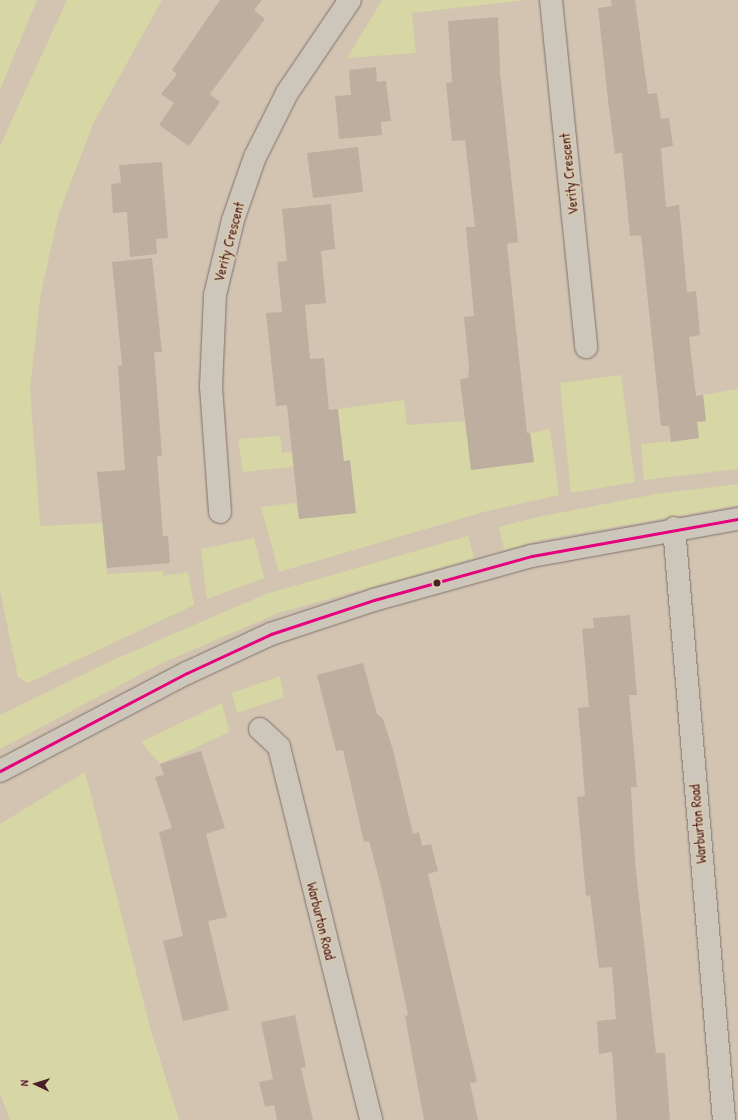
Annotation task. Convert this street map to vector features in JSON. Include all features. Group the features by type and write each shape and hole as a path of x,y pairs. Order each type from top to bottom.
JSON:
{"street":[{"name":"Verity Crescent","path":"220,512 211,387 215,296 233,220 255,157 287,93 350,0"},
{"name":"Verity Crescent","path":"551,0 586,347"},
{"path":"0,771 187,672 271,634 374,600 532,556 674,528 738,519"},
{"name":"Warburton Road","path":"674,528 729,1082 724,1120"},
{"name":"Warburton Road","path":"260,729 279,747 370,1120"}],"green space":[{"path":"0,0 37,0 0,90"},
{"path":"67,0 162,0 93,124 58,216 40,298 30,388 40,526 103,523 107,574 163,571 163,576 188,572 194,605 28,683 18,677 0,590 0,146"},
{"path":"382,0 525,0 412,13 416,53 347,58"},
{"path":"621,375 635,482 571,493 560,383"},
{"path":"738,389 738,469 644,480 641,444 699,438 697,422 706,421 703,395"},
{"path":"404,400 407,425 465,421 472,470 534,462 530,433 550,429 559,495 487,511 279,572 261,507 296,503 299,519 355,513 350,461 243,472 238,439 280,436 282,453 293,452 338,409"},
{"path":"738,484 738,505 540,540 504,550 499,527 533,518 656,494"},
{"path":"468,536 474,558 278,613 158,665 0,749 0,715 113,660 266,594"},
{"path":"254,538 264,578 207,599 201,549"},
{"path":"280,676 284,697 237,713 232,693"},
{"path":"222,703 229,732 160,764 141,742"},
{"path":"85,772 151,1031 179,1120 10,1120 0,1093 0,824"}],"building":[{"path":"220,0 262,0 254,10 265,19 210,94 220,102 189,146 159,125 174,103 161,94 177,74 172,70"},
{"path":"611,0 635,0 648,94 657,93 661,119 669,118 673,146 661,148 666,207 679,205 687,292 696,291 700,335 689,337 696,396 703,395 706,421 697,422 699,438 671,442 669,426 661,426 641,235 630,236 622,153 615,154 608,100 598,8 612,6"},
{"path":"498,17 500,72 518,242 507,244 527,433 530,433 534,462 471,470 460,379 468,378 469,367 464,317 474,316 466,227 475,227 465,140 452,141 446,83 452,82 448,21"},
{"path":"376,67 377,82 386,81 391,121 381,122 382,135 339,139 335,96 351,95 349,70"},
{"path":"358,147 363,192 313,198 307,153"},
{"path":"162,162 168,238 156,239 157,254 130,257 127,212 113,213 111,184 121,183 119,165"},
{"path":"331,204 335,249 321,251 326,303 305,305 310,359 324,358 329,410 338,409 344,461 350,460 356,513 299,519 287,405 276,406 266,313 282,312 277,262 287,261 282,209"},
{"path":"152,258 162,352 154,352 162,456 157,456 163,536 168,536 170,563 107,568 97,472 125,470 118,366 122,365 112,262"},
{"path":"630,615 637,695 629,695 637,787 631,787 635,862 656,1053 665,1053 670,1120 617,1120 612,1052 599,1054 597,1021 616,1019 612,967 599,968 590,895 586,896 577,797 585,796 578,708 589,707 582,629 594,628 593,618"},
{"path":"363,663 377,714 383,719 393,750 413,834 419,832 422,846 431,844 438,871 428,874 477,1082 470,1083 478,1120 424,1120 405,1016 408,1015 381,886 369,841 364,842 343,750 336,751 317,675"},
{"path":"201,751 225,828 206,834 227,917 208,921 229,1010 183,1021 163,941 183,936 159,832 172,828 155,777 164,775 160,764"},
{"path":"295,1015 306,1067 301,1068 313,1120 277,1120 274,1105 265,1107 259,1082 273,1079 261,1022"}],"transit line":[{"path":"0,771 187,673 271,634 374,600 532,556 738,519"}]}
